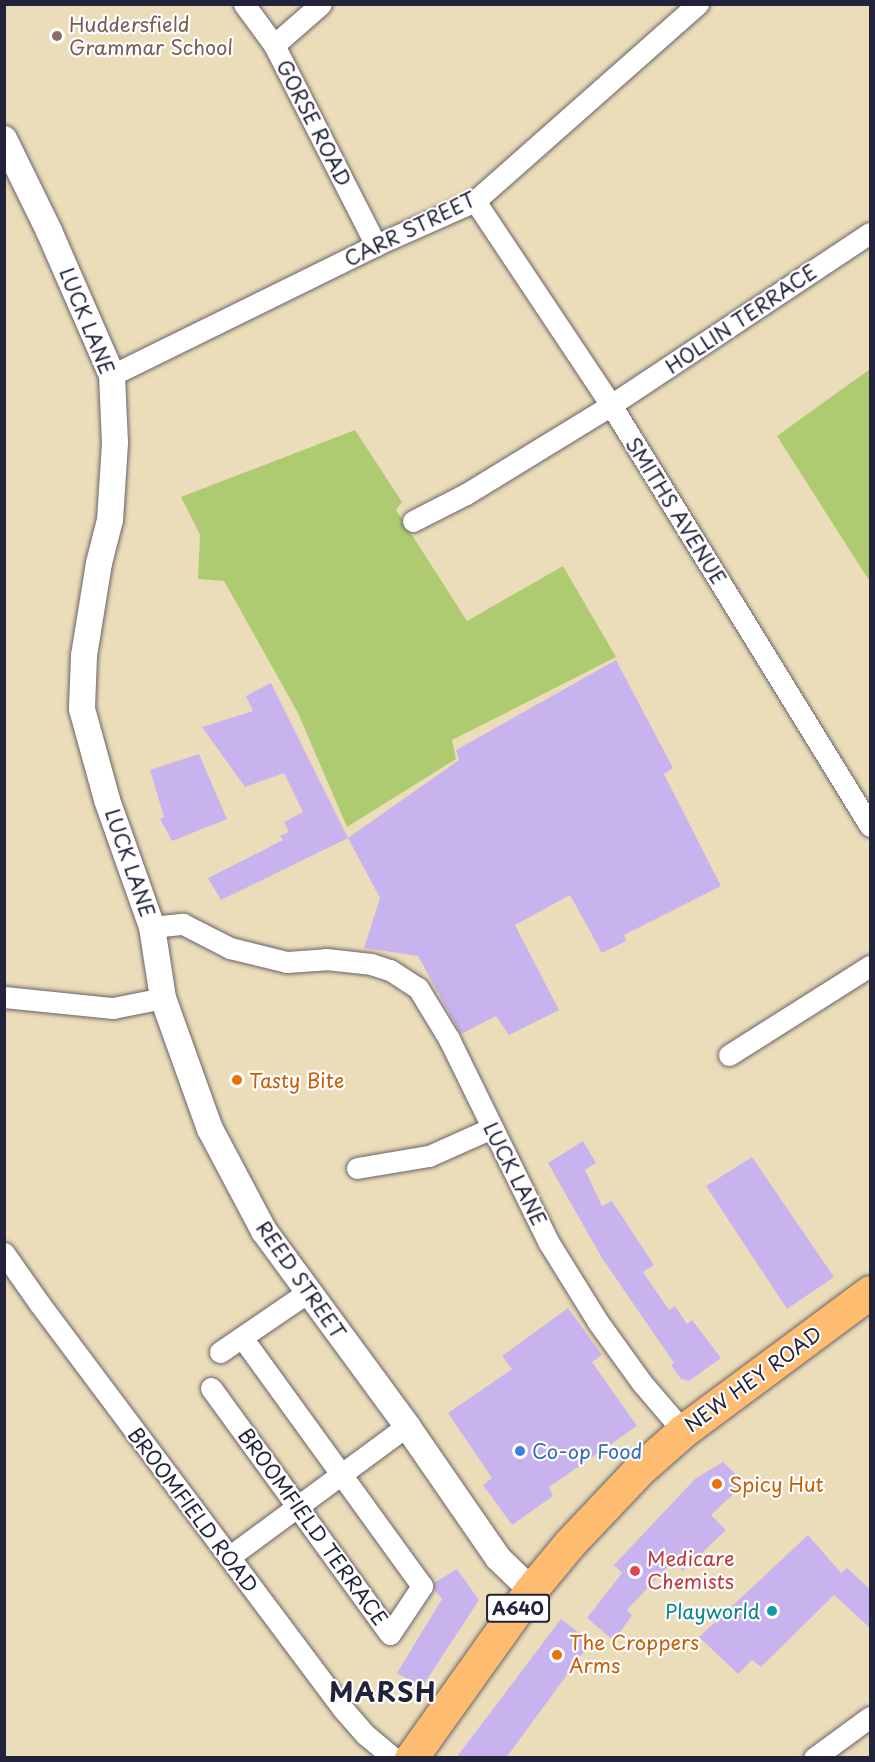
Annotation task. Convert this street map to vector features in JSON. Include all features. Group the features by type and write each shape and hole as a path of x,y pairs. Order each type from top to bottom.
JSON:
{"highway":[{"name":"NEW HEY ROAD","path":"531,1590 569,1544 639,1470 683,1431 867,1303"},
{"name":"A640","path":"411,1758 531,1590"}],"street":[{"name":"GORSE ROAD","path":"244,4 274,45 376,245"},
{"path":"274,45 321,4"},
{"name":"CARR STREET","path":"112,375 376,245 475,201 698,4"},
{"name":"LUCK LANE","path":"4,139 49,231 112,375 115,443 110,520 99,563 84,656 82,709 107,800 152,927 183,924 230,948 287,962 326,959 364,963 390,970 418,988 449,1039 549,1243 598,1322 642,1383 683,1431"},
{"name":"SMITHS AVENUE","path":"475,201 611,405 867,813"},
{"name":"HOLLIN TERRACE","path":"413,521 466,494 611,405 870,233"},
{"name":"REED STREET","path":"152,927 163,998 210,1128 264,1231 407,1426 498,1558 531,1590"},
{"path":"729,1055 870,966"},
{"path":"4,997 113,1008 163,998"},
{"path":"357,1168 429,1156 492,1128"},
{"name":"BROOMFIELD ROAD","path":"4,1253 343,1709 366,1735 393,1758"},
{"path":"220,1352 308,1292"},
{"name":"BROOMFIELD TERRACE","path":"211,1388 390,1634 422,1586 242,1337"},
{"path":"229,1557 407,1426"},
{"path":"814,1758 870,1718"}],"green space":[{"path":"870,369 870,582 777,436"},
{"path":"355,430 402,502 396,510 467,621 563,566 616,657 452,740 456,759 347,827 298,713 224,581 198,579 200,535 181,497"}],"building":[{"path":"616,660 673,768 664,774 721,886 624,935 626,941 602,953 570,895 515,925 559,1010 509,1035 496,1016 461,1034 418,956 364,948 380,898 348,838 459,760 456,750"},
{"path":"271,683 348,838 221,900 208,878 283,840 280,836 289,832 284,822 303,812 284,773 245,787 202,727 253,711 246,696"},
{"path":"199,754 227,819 172,841 160,819 164,817 150,770"},
{"path":"583,1141 596,1163 585,1170 602,1206 612,1201 654,1265 643,1272 669,1310 675,1306 687,1324 692,1320 721,1358 689,1381 681,1379 671,1365 674,1363 602,1258 548,1163"},
{"path":"752,1157 834,1277 787,1309 706,1186"},
{"path":"568,1308 602,1355 592,1362 637,1426 549,1487 553,1496 512,1525 483,1485 492,1478 448,1413 512,1369 502,1356"},
{"path":"723,1462 745,1483 711,1515 726,1530 683,1571 673,1561 627,1610 632,1615 614,1641 587,1618 622,1573 614,1565 696,1478"},
{"name":"Playworld","path":"808,1535 841,1573 847,1568 870,1589 870,1628 834,1595 761,1667 752,1660 738,1674 699,1637"},
{"path":"457,1569 479,1600 422,1687 397,1673 442,1599 434,1589 434,1583"},
{"path":"561,1619 591,1642 506,1758 456,1758"}],"place":[{"name":"Huddersfield Grammar School","path":"57,36"},
{"name":"Tasty Bite","path":"237,1080"},
{"name":"Co-op Food","path":"520,1451"},
{"name":"Spicy Hut","path":"717,1484"},
{"name":"Medicare Chemists","path":"635,1571"},
{"name":"Playworld","path":"772,1611"},
{"name":"The Croppers Arms","path":"557,1655"}],"district":[{"name":"MARSH","path":"383,1692"}]}
